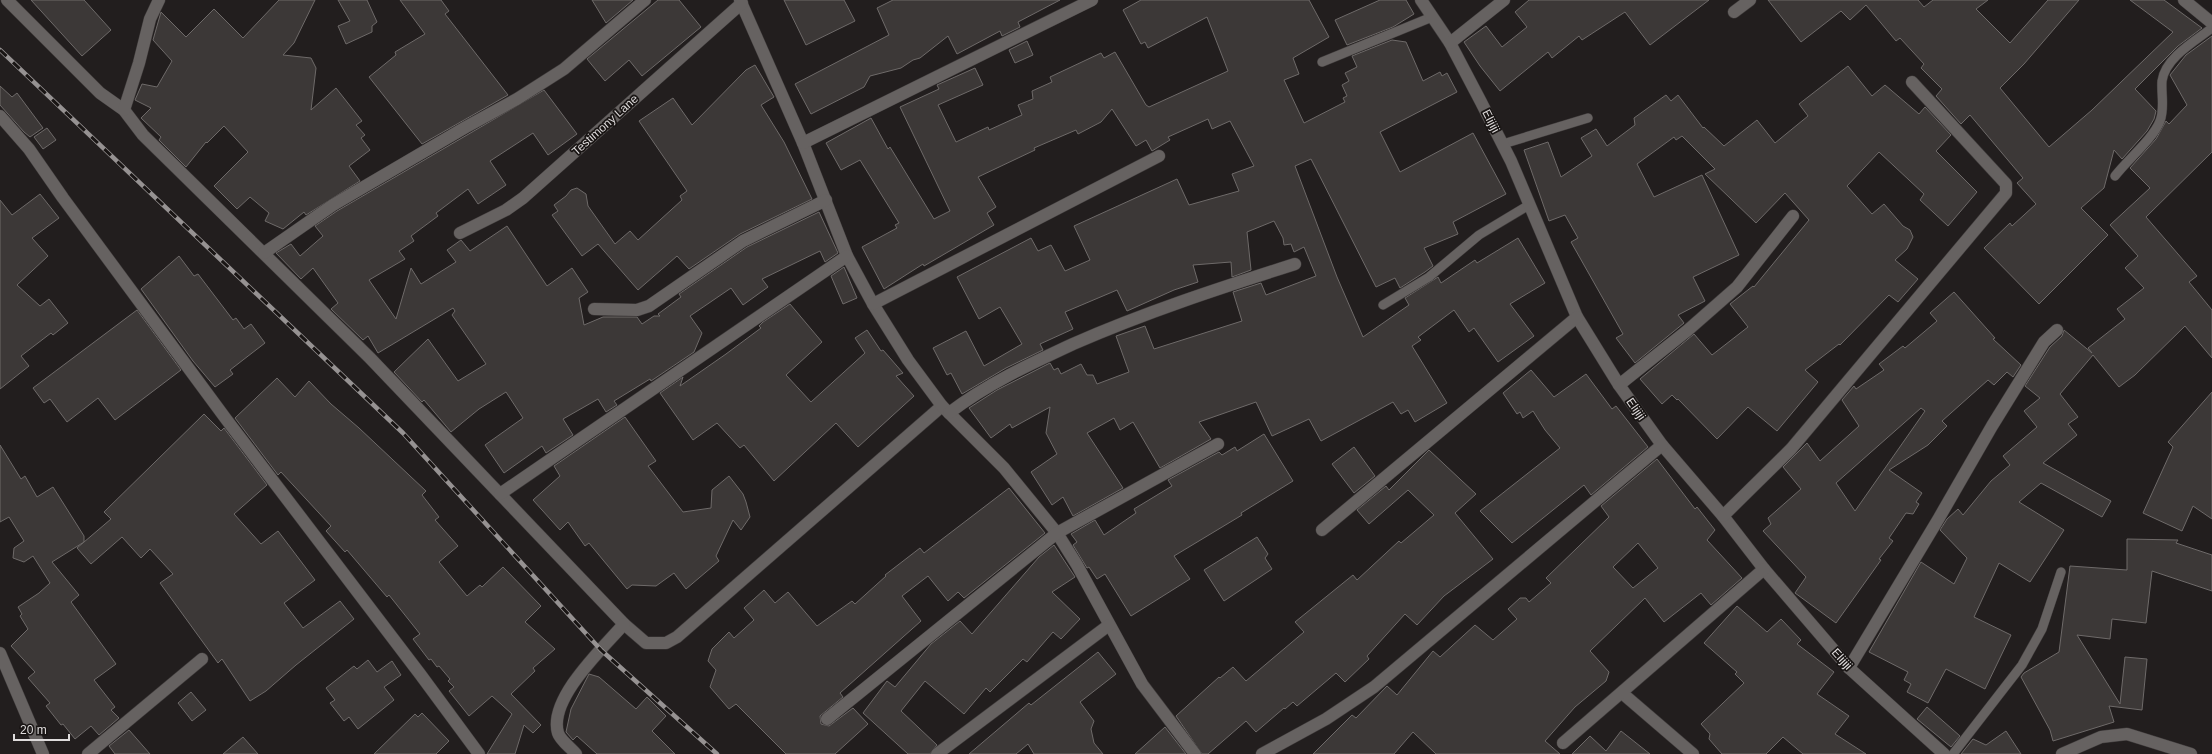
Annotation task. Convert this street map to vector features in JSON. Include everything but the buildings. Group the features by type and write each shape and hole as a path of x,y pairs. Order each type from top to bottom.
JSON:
{"street":[{"path":"7,0 100,93 124,110 143,134 370,358 624,624 646,644 666,643 677,637 946,410 1038,360 1128,320 1198,294 1295,264"},
{"path":"124,110 140,63 150,19 159,0"},
{"path":"264,254 333,205 466,126 506,106 564,69 645,0"},
{"path":"803,143 1092,0"},
{"name":"Elijiji","path":"1421,0 1450,43 1503,144 1577,317 1619,385 1662,445 1723,516 1764,569 1849,668 1944,754"},
{"path":"1450,43 1504,0"},
{"path":"1734,12 1750,0"},
{"path":"2184,0 2212,23"},
{"path":"741,2 803,143 847,256 873,304 908,360 946,410 1004,468 1057,533 1077,565 1142,684 1195,754"},
{"name":"Testimony Lane","path":"460,233 506,210 523,198 741,2"},
{"path":"1723,516 1791,449 2006,193 2006,184 1912,82"},
{"path":"0,116 29,149 63,198 221,413 420,674 479,754"},
{"path":"873,304 1160,156"},
{"path":"594,309 637,310 649,306 744,241 826,200"},
{"path":"1619,385 1688,330 1736,287 1793,216"},
{"path":"500,494 847,256"},
{"path":"1322,530 1577,317"},
{"path":"1849,668 1992,426 2044,342 2057,330"},
{"path":"827,719 1057,533 1218,444"},
{"path":"1262,754 1326,719 1374,687 1662,445"},
{"path":"1563,743 1764,569"},
{"path":"576,754 558,734 556,716 571,686 624,624"},
{"path":"937,754 1109,625"},
{"path":"0,653 43,754"},
{"path":"88,754 202,659"},
{"path":"1622,693 1693,754"},
{"path":"2062,754 2101,737 2127,734 2192,754"}],"lane":[{"path":"1322,62 1432,17"},
{"path":"2115,176 2129,157 2149,139 2160,122 2164,110 2162,94 2163,79 2169,66 2179,54 2212,28"},
{"path":"1503,144 1588,118"},
{"path":"1383,305 1429,277 1479,235 1529,205"},
{"path":"1953,754 2022,666 2042,628 2061,572"}],"railway":[{"path":"0,50 403,433 601,650 717,754"}]}
